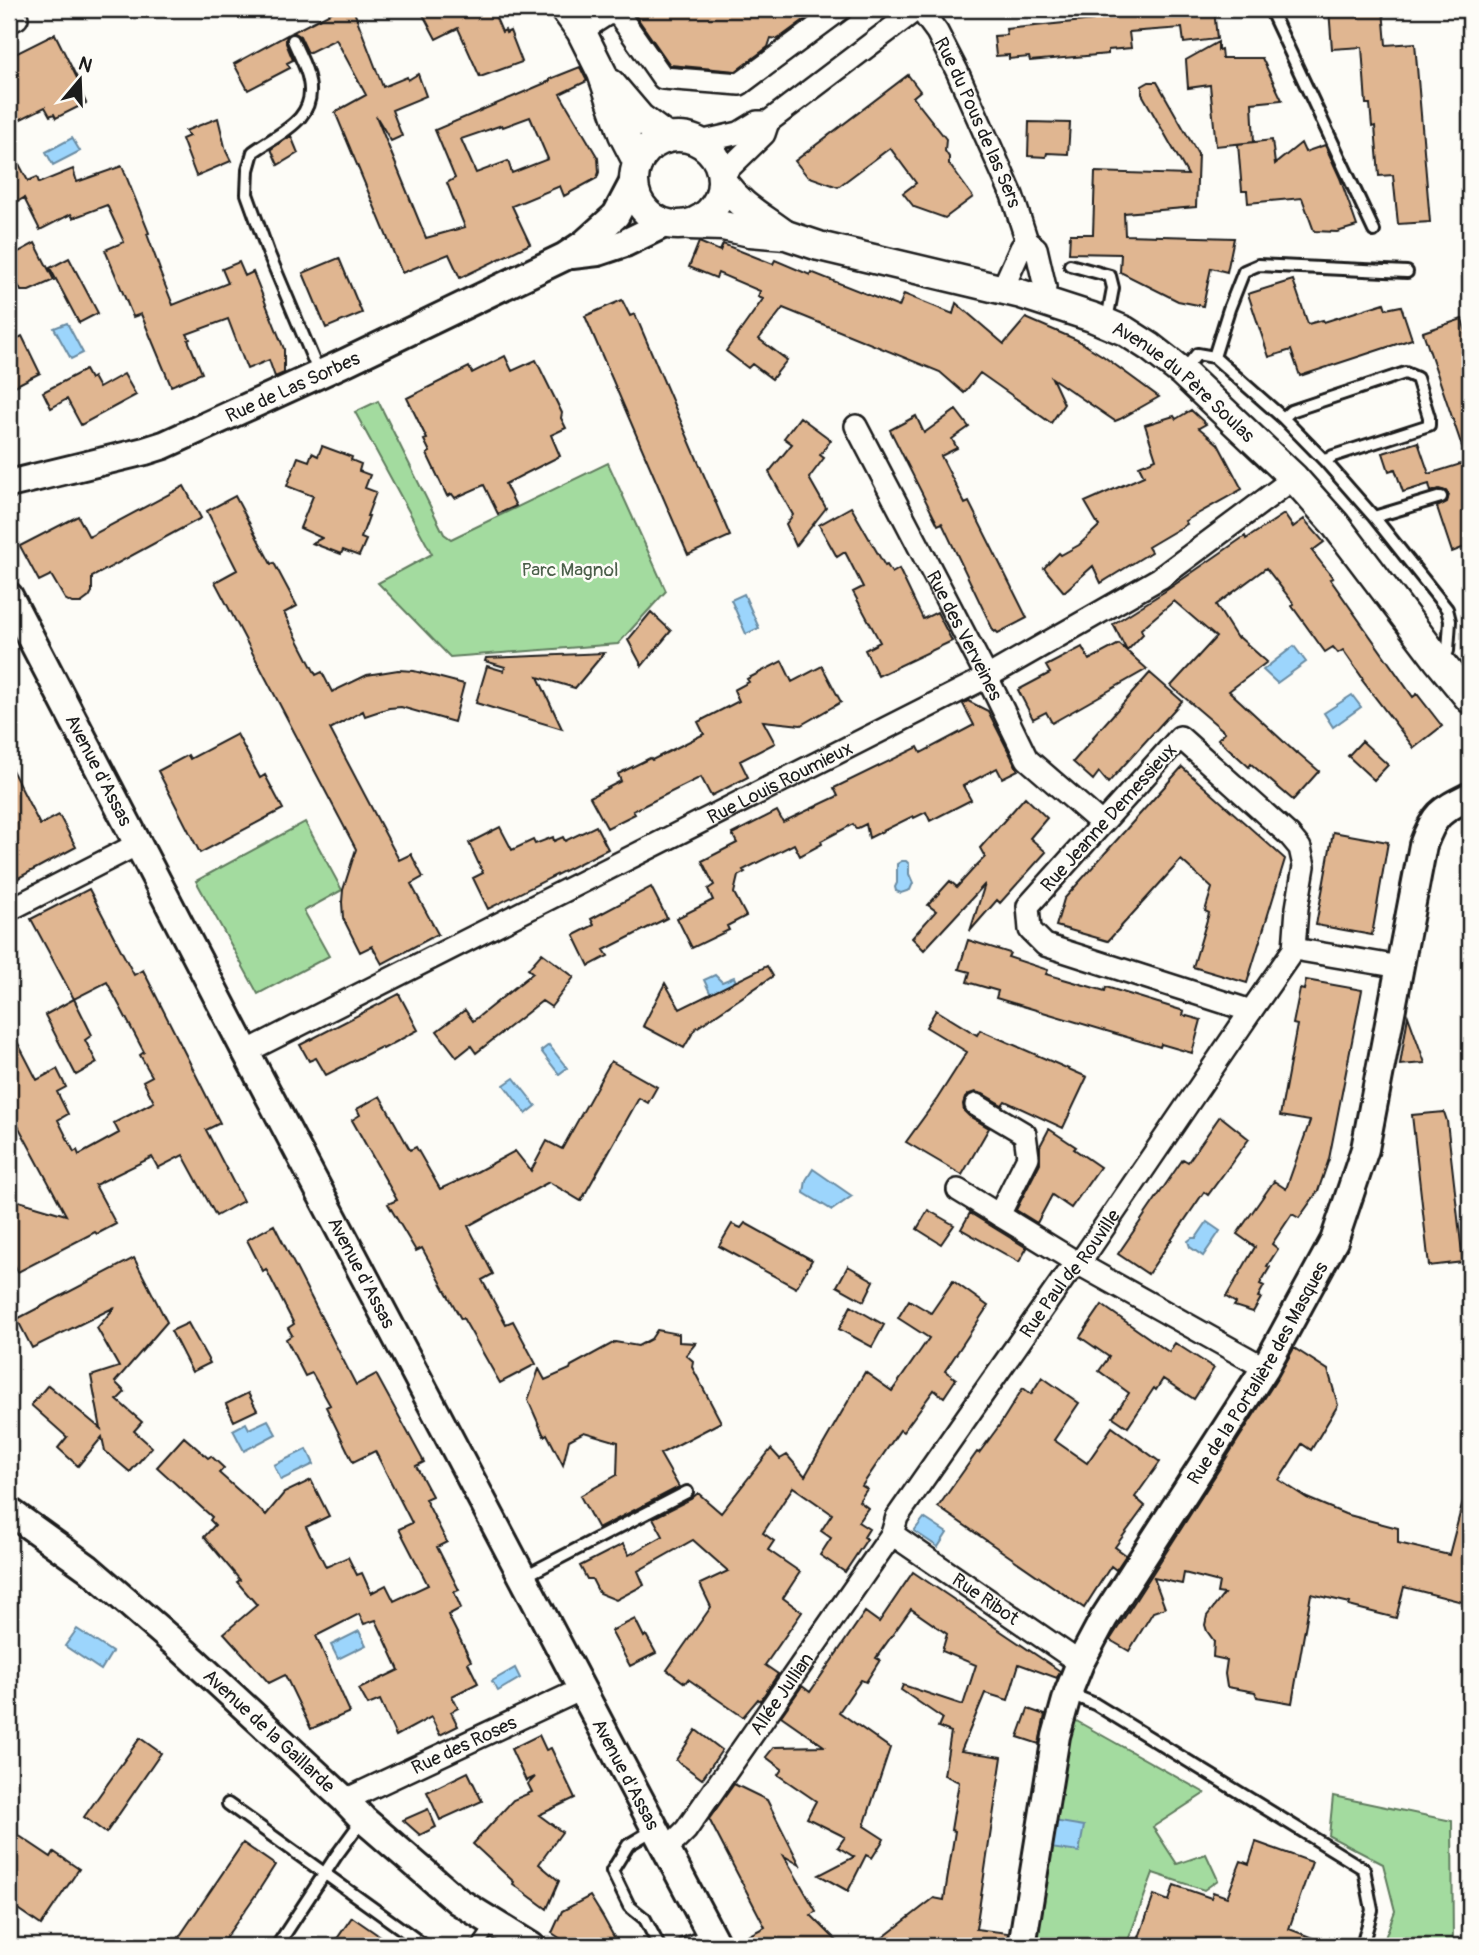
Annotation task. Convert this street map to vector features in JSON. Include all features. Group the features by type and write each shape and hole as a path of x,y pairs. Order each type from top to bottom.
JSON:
{"main road":[{"path":"573,20 601,73 636,172 636,195 642,207 652,217 677,224 703,219 720,197 723,179 718,162 711,151 700,142 689,138 667,138 655,144 645,152 636,172"},
{"path":"601,73 640,118 667,138"},
{"name":"Avenue du Père Soulas","path":"723,179 734,198 745,208 786,235"},
{"name":"Avenue du Père Soulas","path":"677,224 723,226 750,232 786,235 819,246 1043,301 1125,331 1182,372 1294,478 1335,524 1470,699"}],"street":[{"path":"573,20 609,13 619,15 663,78 740,84 841,9"},
{"path":"723,179 764,134 768,122 919,9"},
{"name":"Rue du Pous de las Sers","path":"919,9 937,32 957,72 1012,195 1027,241 1036,248 1045,287 1043,301"},
{"path":"700,142 739,133 757,122 768,122"},
{"name":"Rue de Las Sorbes","path":"9,484 145,452 164,445 346,362 564,257 585,243 616,215 636,172"},
{"name":"Rue de Las Sorbes","path":"564,257 598,252 677,224"},
{"path":"1002,290 1021,248 1027,241"},
{"name":"Rue des Verveines","path":"856,426 1027,759 1101,823"},
{"name":"Rue Louis Roumieux","path":"246,1052 987,677 1160,578 1294,478"},
{"name":"Avenue d'Assas","path":"9,596 246,1052 714,1939"},
{"name":"Rue Jeanne Demessieux","path":"1251,1011 1045,946 1030,930 1028,906 1180,737 1300,848 1304,866 1294,949"},
{"name":"Rue de la Portalière des Masques","path":"1021,1946 1056,1736 1068,1693 1080,1663 1104,1618 1265,1368 1334,1241 1365,1149 1423,845 1430,825 1443,810 1470,796"},
{"path":"9,910 138,844"},
{"path":"1251,1011 1294,949 1400,967"},
{"name":"Rue Paul de Rouville","path":"892,1534 897,1517 978,1398 1066,1275 1079,1264 1251,1011"},
{"path":"976,1105 1025,1134 1028,1157 999,1215"},
{"path":"958,1191 1079,1264 1265,1368"},
{"name":"Avenue de la Gaillarde","path":"9,1511 88,1568 185,1652 354,1810 458,1901 531,1946"},
{"name":"Rue Ribot","path":"892,1534 1080,1663"},
{"name":"Allée Jullian","path":"660,1838 677,1839 686,1830 892,1534"},
{"name":"Rue des Roses","path":"354,1810 582,1689"}],"lane":[{"path":"1270,9 1374,231"},
{"path":"293,40 309,81 309,106 298,122 253,152 248,170 247,194 268,253 319,373"},
{"path":"1070,265 1110,276 1113,288 1106,323"},
{"path":"1214,358 1244,271 1258,265 1407,272"},
{"path":"1182,372 1197,354 1214,358 1283,418 1325,461 1374,517 1447,609 1450,619 1448,651 1438,660"},
{"path":"1283,418 1291,411 1405,373 1417,378 1429,425 1333,456 1325,461"},
{"path":"1374,517 1441,497"},
{"path":"523,1577 687,1492"},
{"path":"1068,1693 1095,1704 1364,1869 1373,1910 1362,1946"},
{"path":"228,1804 424,1945"},
{"path":"277,1946 324,1874 354,1810"},
{"path":"659,1946 645,1919 629,1906 612,1871 628,1844 660,1838"},
{"path":"478,1946 494,1922"},
{"path":"680,1946 714,1939"}],"green space":[{"name":"Parc Magnol","path":"378,401 444,534 451,539 608,463 666,591 618,644 450,657 378,583 432,554 355,412"},
{"path":"305,822 342,890 304,911 329,956 258,994 196,881"},
{"path":"1073,1719 1205,1793 1153,1827 1177,1864 1206,1854 1218,1880 1204,1890 1153,1873 1126,1946 1034,1946"},
{"path":"1333,1796 1452,1821 1453,1946 1382,1946 1395,1911 1383,1864 1329,1836"}],"water":[{"path":"72,138 80,151 53,165 46,152"},
{"path":"67,323 83,353 71,359 54,328"},
{"path":"744,594 759,628 746,634 731,600"},
{"path":"1294,646 1306,662 1277,683 1263,670"},
{"path":"1352,695 1361,707 1333,727 1324,713"},
{"path":"902,861 909,864 913,883 910,890 901,893 896,891 895,887 897,864"},
{"path":"715,975 722,982 734,977 738,986 713,999 704,980"},
{"path":"549,1045 567,1068 559,1074 541,1051"},
{"path":"514,1078 536,1106 526,1114 504,1085"},
{"path":"813,1169 852,1196 832,1210 804,1193 806,1180"},
{"path":"1207,1222 1220,1231 1203,1256 1190,1247 1188,1241 1196,1238"},
{"path":"268,1420 276,1434 244,1451 233,1430 246,1423 249,1429"},
{"path":"307,1449 314,1464 281,1480 274,1465"},
{"path":"924,1518 947,1533 938,1547 914,1531"},
{"path":"77,1629 112,1652 101,1670 65,1646"},
{"path":"359,1631 366,1645 338,1659 331,1645"},
{"path":"515,1668 520,1678 498,1691 492,1681"},
{"path":"1054,1821 1084,1826 1079,1852 1050,1848"}],"building":[{"path":"338,9 353,9 383,87 407,77 408,80 418,74 426,96 392,110 402,136 391,141 376,116 426,238 465,227 447,183 455,178 435,130 580,67 587,81 560,94 598,158 597,178 564,196 560,186 512,206 530,244 460,278 449,254 402,273 335,112 366,95 336,39 308,53 300,36 293,32","holes":["530,117 548,159 512,173 508,161 476,173 461,139"]},
{"path":"420,9 499,9 493,11 502,32 510,31 522,62 480,77 458,28 436,39"},
{"path":"631,9 819,9 778,39 771,38 768,47 736,71 670,65"},
{"path":"1107,9 1127,9 1128,13 1165,9 1214,9 1217,39 1184,43 1182,28 1129,32 1131,48 1108,50 1108,54 1030,61 1029,57 1009,59 1009,55 996,56 994,36 1007,35 1006,29 1093,20 1093,17 1108,15"},
{"path":"1329,9 1383,9 1386,45 1415,43 1430,222 1398,224 1393,175 1379,176 1375,126 1372,127 1370,104 1366,104 1362,47 1332,49"},
{"path":"55,34 81,86 79,88 86,103 56,118 54,114 50,116 45,107 9,125 9,57"},
{"path":"287,35 286,43 293,60 287,63 290,68 248,90 234,64"},
{"path":"1218,42 1222,58 1262,58 1282,100 1252,103 1254,142 1216,146 1210,85 1188,88 1186,60"},
{"path":"908,75 920,91 913,97 946,139 945,151 949,164 973,197 945,218 914,207 903,193 916,183 890,148 838,187 807,176 795,161"},
{"path":"1157,82 1198,154 1196,207 1124,213 1125,235 1234,238 1227,272 1211,268 1203,306 1178,301 1120,272 1121,254 1069,253 1070,234 1093,234 1095,172 1188,175 1142,94 1142,86"},
{"path":"218,118 231,161 196,176 182,139 189,136 185,131"},
{"path":"1029,122 1070,123 1068,154 1028,156"},
{"path":"291,136 298,153 278,165 271,149"},
{"path":"1272,140 1275,164 1301,143 1305,152 1325,145 1357,226 1337,232 1314,231 1302,198 1248,203 1247,191 1242,191 1238,144"},
{"path":"9,145 28,181 37,177 39,183 73,169 77,182 122,166 149,233 147,234 159,270 173,305 228,283 222,269 239,262 245,276 253,272 284,349 284,373 275,377 269,360 247,369 228,319 187,334 202,373 171,386 141,314 133,317 105,250 124,242 107,205 73,218 71,214 40,230 24,198 15,203 9,188"},
{"path":"699,242 720,251 723,244 773,264 775,260 899,307 904,294 953,314 956,303 1004,344 1026,318 1077,340 1159,397 1115,421 1052,378 1064,404 1051,423 980,373 964,393 940,372 783,308 759,339 787,360 772,379 752,364 748,368 726,351 763,299 758,297 760,291 718,273 716,278 689,267"},
{"path":"35,243 54,280 29,291 21,291 9,267 9,257"},
{"path":"69,258 98,313 79,323 50,268"},
{"path":"339,258 362,313 326,328 303,273"},
{"path":"1293,280 1308,324 1323,320 1324,322 1384,303 1386,309 1401,306 1412,339 1300,376 1291,350 1269,357 1248,294"},
{"path":"622,300 630,316 635,314 730,536 688,555 585,316"},
{"path":"1462,319 1470,346 1470,460 1467,461 1423,332"},
{"path":"22,336 40,373 9,389 9,343"},
{"path":"505,356 512,371 536,360 562,413 561,418 566,428 551,435 560,456 505,484 516,506 498,514 484,485 455,498 452,494 447,496 427,454 430,452 424,440 427,439 407,398 469,367 472,373"},
{"path":"85,370 99,388 124,374 136,395 81,425 67,399 51,408 43,392"},
{"path":"956,410 969,427 952,439 957,448 941,456 965,504 969,502 1027,618 998,633 994,632 942,523 938,525 890,430 916,416 924,433"},
{"path":"1191,410 1206,424 1199,428 1218,444 1242,489 1185,521 1187,524 1148,547 1151,552 1101,583 1093,566 1064,592 1044,568 1059,553 1061,555 1079,545 1099,526 1085,502 1144,476 1139,466 1156,459 1145,425 1174,416 1176,419"},
{"path":"800,417 831,440 820,455 824,458 809,478 826,508 796,546 786,524 793,515 769,472 792,444 784,438"},
{"path":"1418,442 1429,474 1470,461 1470,545 1452,552 1437,507 1447,502 1449,495 1446,491 1439,489 1431,492 1429,484 1403,492 1395,469 1389,471 1383,453"},
{"path":"322,446 352,457 351,460 361,464 359,471 370,475 365,488 376,492 361,538 366,540 359,556 343,550 341,554 312,543 322,538 300,528 313,496 287,486 298,457 309,461 312,453 318,456"},
{"path":"184,486 201,518 92,577 92,592 81,603 72,603 65,599 51,575 39,581 20,546 78,516 89,537"},
{"path":"235,496 297,606 284,613 316,675 322,672 332,692 367,675 398,670 414,671 464,684 454,722 401,707 365,716 363,711 330,729 399,860 411,854 423,877 411,884 438,934 382,964 372,946 360,952 343,918 343,890 356,849 215,582 237,570 207,511"},
{"path":"851,507 885,566 887,565 892,573 899,569 923,619 937,612 952,641 878,676 865,650 880,642 853,592 863,587 845,552 837,557 819,525"},
{"path":"1284,514 1293,527 1304,519 1324,542 1312,551 1413,697 1417,694 1442,726 1414,748 1362,680 1343,650 1338,653 1333,647 1325,652 1292,606 1294,604 1266,568 1216,605 1237,638 1267,662 1229,691 1319,771 1293,800 1251,764 1249,767 1218,739 1225,732 1171,686 1216,637 1174,601 1141,629 1143,634 1127,651 1113,624 1245,536 1246,539"},
{"path":"651,612 671,631 642,666 628,640"},
{"path":"1119,644 1147,669 1052,723 1046,712 1033,719 1018,690 1050,673 1046,666 1082,647 1089,660"},
{"path":"604,653 575,688 538,677 562,729 476,703 487,666 504,671 505,667 485,661 486,658"},
{"path":"782,661 792,682 822,666 841,702 801,725 763,721 775,743 740,761 748,777 711,796 701,777 633,811 635,814 607,828 590,797 621,781 618,774 704,734 698,722 739,701 734,690 749,682 747,679"},
{"path":"1150,673 1182,701 1108,783 1099,772 1093,780 1073,762"},
{"path":"968,701 988,711 1018,770 1002,778 997,768 963,786 971,800 930,821 926,812 869,838 866,824 856,829 853,824 800,856 794,844 743,870 745,872 738,876 734,893 746,916 727,926 729,930 692,948 677,918 713,900 708,889 714,885 702,861 737,843 732,834 777,811 783,822 838,796 834,788 918,747 921,753 974,725 963,704"},
{"path":"237,734 260,778 265,775 283,809 200,853 158,771 188,755 190,759"},
{"path":"1362,741 1388,765 1374,780 1348,756"},
{"path":"9,764 40,825 59,815 76,847 9,883"},
{"path":"1182,767 1285,859 1247,983 1193,967 1209,913 1205,911 1212,888 1181,860 1108,941 1056,926 1064,899"},
{"path":"1025,797 1047,818 1030,838 1046,852 1000,903 997,900 970,931 985,884 924,950 912,938 936,911 928,905 950,881 957,887 985,857 980,848"},
{"path":"596,826 608,849 488,909 473,878 483,873 469,843 500,827 512,850 533,840 535,844 553,837 554,841 563,837 565,841"},
{"path":"1333,832 1388,842 1372,935 1316,925"},
{"path":"651,887 667,918 604,950 608,956 589,966 574,935 594,925 591,919"},
{"path":"89,889 134,975 143,970 220,1123 206,1130 243,1201 216,1216 183,1155 158,1168 152,1157 95,1185 116,1224 18,1272 9,1254 9,1198 66,1215 9,1109 9,1026 37,1080 57,1069 66,1087 57,1092 68,1114 58,1120 74,1152 77,1150 79,1155 119,1133 114,1123 154,1102 143,1081 152,1076 140,1055 144,1052 107,982 74,999 31,919"},
{"path":"968,940 1010,953 1008,957 1048,970 1046,974 1105,991 1106,987 1184,1011 1183,1015 1201,1020 1192,1053 1161,1044 1160,1047 996,998 998,991 967,982 970,972 959,969"},
{"path":"542,953 574,977 551,1007 542,1001 476,1053 471,1046 457,1057 437,1031 465,1010 473,1021 533,973 528,969"},
{"path":"767,966 773,976 695,1029 684,1048 643,1026 665,983 680,1009"},
{"path":"1306,980 1362,990 1329,1159 1318,1191 1299,1218 1292,1214 1272,1244 1278,1249 1267,1266 1270,1267 1260,1284 1264,1286 1258,1297 1261,1298 1253,1312 1234,1306 1236,1303 1226,1297 1255,1247 1237,1234 1274,1181 1286,1189 1310,1121 1280,1116 1297,1025 1293,1024 1300,989 1304,990"},
{"path":"399,994 418,1030 326,1075 316,1058 309,1061 300,1045"},
{"path":"74,999 92,1035 85,1040 97,1063 76,1075 45,1015"},
{"path":"936,1010 977,1035 980,1030 1087,1077 1063,1128 1005,1101 1002,1105 975,1092 965,1098 964,1111 989,1128 962,1175 906,1142 967,1052 926,1027"},
{"path":"1408,1016 1425,1063 1400,1065"},
{"path":"611,1061 657,1087 648,1103 639,1098 581,1201 549,1182 468,1226 493,1274 482,1280 506,1324 513,1321 536,1364 500,1383 422,1248 416,1251 388,1204 397,1200 352,1120 360,1115 357,1109 380,1096 410,1150 416,1147 440,1189 515,1151 531,1171 547,1141 562,1149"},
{"path":"1444,1112 1463,1262 1429,1266 1412,1115"},
{"path":"1220,1116 1249,1139 1208,1195 1204,1192 1148,1274 1118,1254 1183,1159 1188,1162"},
{"path":"1049,1129 1100,1167 1071,1208 1052,1195 1037,1223 1016,1210 1040,1163 1040,1146"},
{"path":"928,1210 954,1225 941,1244 917,1229"},
{"path":"970,1213 1027,1248 1019,1262 961,1229"},
{"path":"745,1223 812,1260 796,1288 719,1246 732,1224 741,1228"},
{"path":"274,1225 356,1385 376,1374 424,1462 416,1466 432,1496 425,1499 447,1542 437,1547 459,1590 454,1592 461,1608 448,1615 471,1661 468,1663 478,1683 452,1696 458,1708 451,1712 458,1726 440,1735 431,1717 396,1736 380,1700 368,1705 359,1689 399,1670 376,1620 364,1624 359,1614 316,1636 350,1712 311,1729 285,1675 269,1683 224,1633 257,1605 204,1537 215,1525 210,1520 212,1517 157,1467 184,1437 224,1468 219,1473 266,1515 284,1493 311,1480 329,1516 306,1527 326,1567 348,1557 357,1575 362,1573 371,1593 386,1585 394,1601 428,1585 399,1529 412,1523 375,1451 353,1462 326,1407 330,1405 312,1373 305,1376 286,1339 292,1335 288,1328 294,1324 266,1269 263,1271 247,1240"},
{"path":"134,1258 167,1322 115,1382 125,1392 117,1400 142,1422 134,1431 152,1447 130,1472 105,1451 102,1437 78,1466 58,1448 67,1437 31,1405 48,1385 101,1429 91,1376 119,1367 97,1328 115,1307 32,1348 17,1319"},
{"path":"848,1266 874,1281 864,1301 837,1286"},
{"path":"953,1281 988,1306 945,1371 956,1379 944,1397 934,1390 903,1432 900,1430 862,1486 867,1489 859,1501 868,1508 858,1522 869,1529 864,1537 867,1539 845,1572 820,1555 831,1538 821,1531 832,1514 793,1487 763,1533 774,1541 768,1550 800,1572 783,1598 802,1612 765,1665 778,1674 760,1701 758,1699 743,1717 688,1679 685,1683 667,1670 711,1607 700,1584 728,1571 693,1540 638,1571 644,1585 616,1600 599,1593 592,1579 587,1579 580,1566 623,1544 629,1555 663,1536 653,1518 698,1493 721,1513 771,1449 780,1459 787,1455 805,1476 865,1372 892,1391 929,1338 898,1318 909,1300 931,1313"},
{"path":"1102,1305 1169,1352 1175,1343 1214,1368 1194,1399 1163,1379 1128,1427 1113,1417 1129,1393 1099,1371 1109,1357 1080,1337"},
{"path":"851,1306 884,1325 872,1347 839,1329"},
{"path":"188,1323 210,1363 192,1372 171,1331"},
{"path":"657,1330 679,1334 679,1342 696,1343 686,1355 693,1361 692,1367 721,1422 660,1454 679,1487 598,1529 580,1496 617,1475 618,1442 584,1432 569,1440 563,1465 547,1434 544,1436 528,1400 539,1369 545,1380 570,1369 615,1342 638,1346 651,1339"},
{"path":"1294,1348 1328,1370 1338,1405 1311,1450 1302,1444 1279,1480 1307,1498 1345,1514 1398,1528 1398,1543 1449,1555 1464,1498 1470,1499 1470,1604 1404,1587 1396,1618 1311,1594 1292,1703 1257,1697 1255,1692 1227,1687 1227,1660 1213,1657 1214,1641 1205,1625 1207,1616 1224,1594 1217,1593 1219,1582 1184,1573 1182,1584 1154,1578 1165,1608 1153,1612 1129,1651 1110,1640"},
{"path":"1042,1377 1079,1403 1054,1440 1087,1463 1112,1427 1160,1462 1135,1497 1145,1506 1115,1547 1126,1555 1116,1570 1111,1566 1084,1608 938,1507 999,1426 1023,1388 1031,1394"},
{"path":"248,1393 257,1410 234,1421 226,1404"},
{"path":"913,1572 1060,1671 1057,1678 1019,1664 1008,1700 985,1693 961,1751 1002,1757 976,1929 1008,1933 1007,1946 872,1946 934,1898 944,1900 955,1831 951,1830 959,1782 944,1775 951,1732 938,1727 942,1718 901,1690 903,1685 963,1705 976,1665 942,1651 947,1634 911,1609 876,1658 880,1660 866,1682 861,1680 839,1712 890,1748 864,1826 884,1839 872,1858 866,1855 848,1891 819,1875 854,1857 838,1847 845,1837 807,1818 816,1801 778,1775 782,1769 766,1757 774,1747 824,1746 781,1716 802,1686 810,1692 865,1612 879,1622"},
{"path":"635,1619 656,1653 630,1666 611,1631"},
{"path":"1028,1709 1045,1715 1039,1744 1018,1737"},
{"path":"696,1730 722,1750 702,1779 676,1760"},
{"path":"539,1735 546,1750 551,1748 575,1798 539,1815 562,1832 539,1864 559,1881 547,1909 513,1884 514,1882 473,1844 513,1800 532,1792 528,1784 535,1777 526,1781 511,1749"},
{"path":"140,1738 161,1753 106,1833 84,1817"},
{"path":"468,1772 482,1801 440,1820 427,1792"},
{"path":"734,1784 767,1800 800,1865 784,1856 816,1911 811,1915 842,1946 733,1946 732,1944 765,1927 709,1819"},
{"path":"428,1809 436,1827 420,1835 403,1820"},
{"path":"9,1829 51,1857 54,1852 79,1869 41,1925 9,1903"},
{"path":"1256,1842 1312,1862 1289,1929 1329,1944 1328,1946 1136,1946 1154,1895 1169,1901 1174,1885 1211,1898 1213,1892 1227,1897 1241,1861 1249,1864"},
{"path":"243,1843 275,1865 257,1893 220,1946 173,1946"},
{"path":"590,1896 619,1946 572,1946 552,1933 562,1911"},
{"path":"352,1917 394,1946 332,1946"}]}
